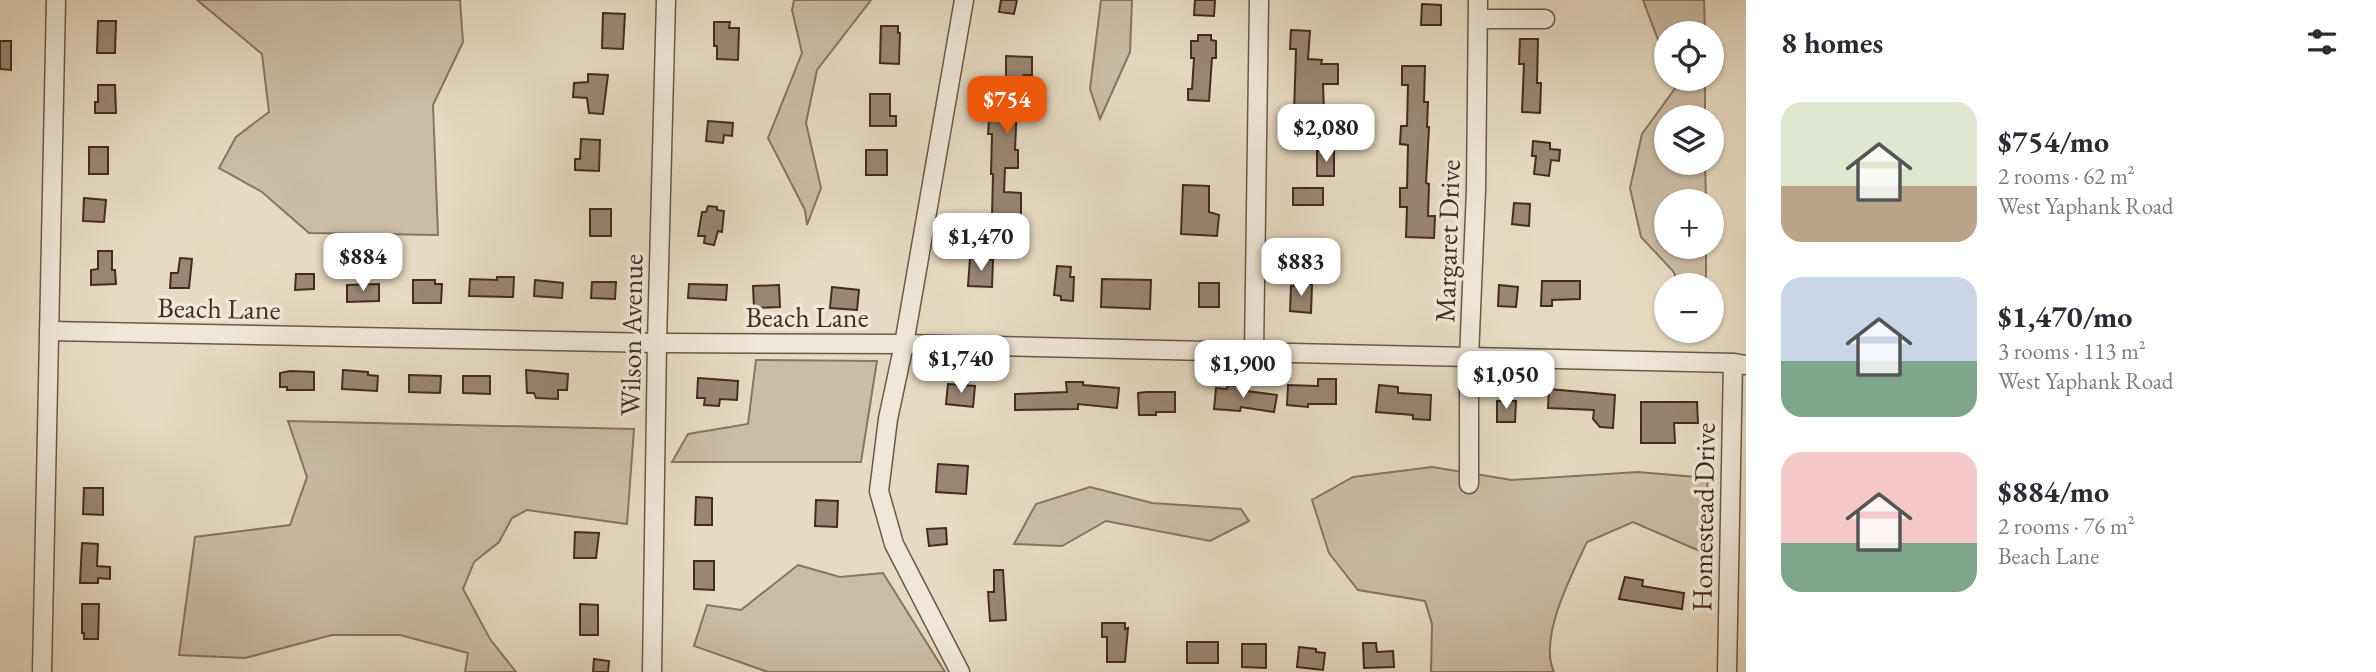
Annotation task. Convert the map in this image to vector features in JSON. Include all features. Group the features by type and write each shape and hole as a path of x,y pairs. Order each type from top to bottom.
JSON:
{"street":[{"path":"42,672 56,0"},
{"name":"Wilson Avenue","path":"652,672 666,0"},
{"path":"960,672 894,544 879,491 888,419 904,344 964,0"},
{"path":"1254,352 1259,0"},
{"name":"Margaret Drive","path":"1469,484 1469,358 1476,190 1478,0"},
{"path":"1478,19 1545,19"},
{"name":"Beach Lane","path":"49,331 657,343 904,344 1741,363"},
{"name":"Homestead Drive","path":"1727,672 1741,363"}],"shaded area":[{"path":"197,0 460,0 463,42 433,105 438,235 309,233 262,192 219,168 236,137 269,112 262,54"},
{"path":"794,0 871,0 817,70 806,123 821,188 807,225 805,210 768,138 802,53 792,10"},
{"path":"1101,0 1132,0 1130,52 1100,119 1090,89"},
{"path":"1643,0 1704,0 1705,21 1654,21 1654,29"},
{"path":"1673,91 1705,91 1705,105 1663,105"},
{"path":"1654,117 1654,175 1705,175 1706,189 1654,189 1654,251 1641,237 1630,188 1642,134"},
{"path":"1662,259 1706,259 1706,273 1673,271"},
{"path":"756,360 877,361 861,462 672,462 688,434 748,424"},
{"path":"288,421 634,429 627,524 527,510 512,518 499,542 474,562 463,589 490,639 516,672 465,672 468,653 400,635 332,635 245,658 179,655 195,537 290,525 307,477"},
{"path":"1432,467 1512,480 1638,472 1708,478 1702,552 1633,522 1587,542 1553,624 1550,658 1554,672 1431,672 1432,624 1425,601 1358,590 1329,553 1312,500 1353,477"},
{"path":"1090,487 1152,503 1241,509 1249,521 1210,541 1106,521 1062,546 1014,544 1036,504"},
{"path":"798,565 840,577 883,573 945,672 768,672 694,646 707,605 741,610"}],"building":[{"path":"1001,0 1017,0 1014,14 999,12"},
{"path":"1195,0 1215,0 1214,16 1194,15"},
{"path":"1422,4 1441,5 1441,25 1421,25"},
{"path":"603,13 625,14 623,49 602,48"},
{"path":"98,21 116,21 115,53 97,53"},
{"path":"714,22 730,22 729,28 739,28 738,60 717,59"},
{"path":"881,26 898,26 899,64 880,63"},
{"path":"1291,30 1310,31 1308,59 1322,60 1321,64 1338,64 1338,84 1323,84 1324,112 1294,113 1296,49 1290,49"},
{"path":"1198,35 1211,35 1211,40 1216,41 1209,101 1188,100 1188,89 1192,89 1194,58 1191,58 1191,41 1198,41"},
{"path":"1520,39 1538,39 1537,83 1541,83 1540,113 1522,112 1524,64 1519,64"},
{"path":"0,41 11,41 11,70 0,69"},
{"path":"1006,56 1032,57 1032,75 1024,75 1022,104 1017,104 1015,150 1018,150 1018,168 1005,168 1004,192 1021,193 1021,219 992,218 992,134 988,134 989,120 993,120 994,87 1006,87"},
{"path":"1402,66 1425,66 1424,102 1428,102 1429,127 1426,183 1429,184 1428,216 1435,216 1434,238 1406,237 1407,207 1400,207 1400,188 1407,188 1408,145 1400,144 1401,126 1407,126 1408,85 1402,85"},
{"path":"588,74 608,75 603,114 589,113 587,98 573,97 574,83 588,82"},
{"path":"98,85 115,85 116,113 95,113"},
{"path":"870,94 890,94 890,116 896,116 896,126 870,126"},
{"path":"708,121 733,123 732,136 724,135 723,143 706,141"},
{"path":"581,139 600,140 599,171 575,170 575,159 580,159"},
{"path":"1533,141 1550,143 1550,149 1560,150 1559,161 1551,160 1549,176 1534,174 1536,156 1532,156"},
{"path":"89,147 108,147 108,174 89,174"},
{"path":"866,150 887,150 887,175 866,175"},
{"path":"1317,151 1334,151 1334,176 1317,176"},
{"path":"1183,185 1209,186 1209,212 1219,215 1217,236 1181,234"},
{"path":"1293,188 1323,188 1323,205 1293,205"},
{"path":"84,198 106,200 104,222 83,221"},
{"path":"1514,203 1530,204 1529,226 1512,224"},
{"path":"708,206 724,211 722,232 718,231 714,245 704,243 705,236 698,236 702,212 706,212"},
{"path":"590,209 611,209 611,236 590,236"},
{"path":"98,251 112,251 112,270 115,270 116,284 91,285 91,270 98,269"},
{"path":"180,258 192,259 189,288 170,288 171,273 178,273"},
{"path":"970,258 993,260 992,287 968,286"},
{"path":"1057,266 1071,267 1070,277 1074,277 1073,301 1061,300 1061,296 1054,295"},
{"path":"296,274 314,274 314,289 295,290"},
{"path":"497,277 514,277 513,297 469,296 470,279 497,280"},
{"path":"1102,279 1151,280 1150,309 1101,307"},
{"path":"413,280 435,280 435,284 442,284 441,303 413,303"},
{"path":"535,280 563,283 562,298 534,296"},
{"path":"1542,281 1580,281 1580,299 1552,300 1552,306 1541,306"},
{"path":"592,282 616,282 615,299 591,298"},
{"path":"1199,283 1219,283 1219,307 1199,307"},
{"path":"1294,283 1312,284 1311,313 1290,311 1291,286 1294,286"},
{"path":"379,284 379,301 347,302 347,285"},
{"path":"689,284 727,285 726,300 688,298"},
{"path":"779,285 780,307 754,308 753,286"},
{"path":"1499,285 1518,287 1516,307 1498,306"},
{"path":"832,287 859,290 857,310 830,308"},
{"path":"343,370 368,372 368,375 378,376 377,391 342,389"},
{"path":"526,370 568,374 567,390 558,390 558,399 536,398 534,393 527,393"},
{"path":"314,372 314,390 287,390 287,387 280,387 280,373"},
{"path":"409,375 441,376 440,393 409,392"},
{"path":"463,376 490,376 490,394 463,393"},
{"path":"698,378 738,381 737,400 720,399 719,406 704,405 705,398 697,398"},
{"path":"1318,379 1336,379 1336,404 1308,404 1308,407 1287,405 1288,385 1318,386"},
{"path":"1066,382 1119,388 1117,408 1078,404 1078,409 1015,410 1015,394 1067,392"},
{"path":"948,384 975,386 973,407 946,404"},
{"path":"1228,385 1239,386 1239,390 1277,395 1274,412 1241,407 1240,411 1214,409 1216,388 1227,389"},
{"path":"1379,385 1398,387 1398,393 1431,395 1430,420 1413,419 1413,415 1376,412"},
{"path":"1549,389 1615,395 1613,428 1600,427 1593,419 1594,410 1548,408"},
{"path":"1175,392 1175,412 1139,415 1138,393"},
{"path":"1497,401 1516,401 1515,422 1497,422"},
{"path":"1641,402 1697,402 1698,423 1674,423 1675,443 1641,443"},
{"path":"938,464 968,466 966,494 936,492"},
{"path":"84,488 103,488 103,515 83,514"},
{"path":"696,497 712,498 712,525 695,525"},
{"path":"816,500 838,501 837,527 815,526"},
{"path":"946,528 947,544 929,546 927,529"},
{"path":"575,532 599,533 596,558 574,558"},
{"path":"82,543 98,544 97,566 110,567 110,579 98,578 98,583 80,583"},
{"path":"694,561 714,561 714,590 694,589"},
{"path":"994,570 1003,570 1006,620 990,621 988,592 994,592"},
{"path":"1625,577 1643,580 1642,586 1684,593 1682,609 1619,599"},
{"path":"82,604 99,604 98,639 84,639"},
{"path":"580,604 598,605 598,635 580,635"},
{"path":"1102,623 1125,623 1125,629 1128,628 1125,662 1107,662 1107,637 1102,637"},
{"path":"1187,642 1218,642 1218,663 1187,663"},
{"path":"1363,643 1376,643 1377,652 1393,651 1394,667 1364,668"},
{"path":"1242,644 1266,644 1266,668 1242,667"},
{"path":"1299,647 1325,653 1323,670 1297,667"},
{"path":"594,659 609,661 608,672 593,672"}]}
